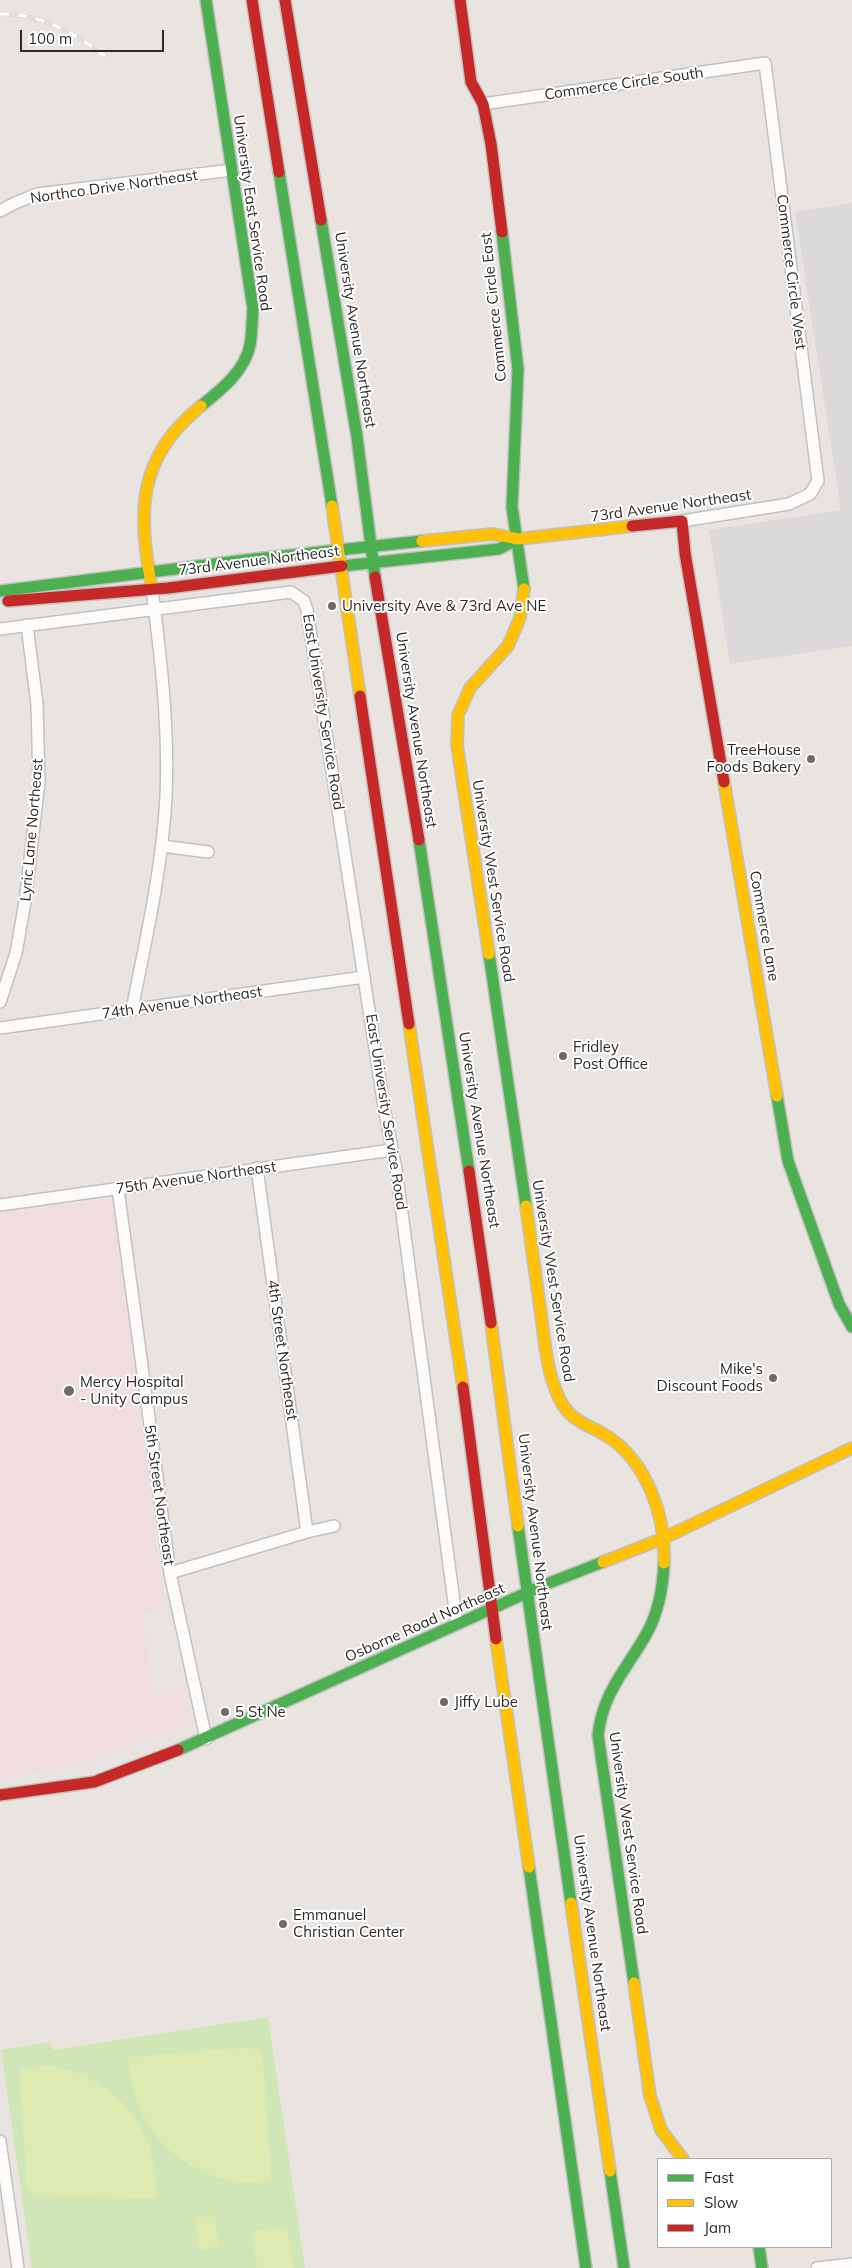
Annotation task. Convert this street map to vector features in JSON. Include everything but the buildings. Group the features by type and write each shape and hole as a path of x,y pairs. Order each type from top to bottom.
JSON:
{"street":[{"name":"University East Service Road","path":"152,590 144,545 145,499 150,473 162,447 185,419 220,390 240,368 250,346 253,309 206,0"},
{"path":"252,0 341,566 458,1349 586,2268"},
{"name":"University Avenue Northeast","path":"285,0 322,214 374,563 426,885 482,1254 624,2268"},
{"name":"Commerce Circle East","path":"460,0 472,82 483,104 491,144 518,369 512,507 518,539"},
{"name":"Commerce Circle South","path":"483,104 765,63"},
{"name":"Commerce Circle West","path":"765,63 818,481"},
{"name":"Northco Drive Northeast","path":"0,212 15,203 37,194 232,170"},
{"name":"73rd Avenue Northeast","path":"0,591 150,572 493,534 518,539 682,521 789,504 810,494 818,481"},
{"name":"Commerce Lane","path":"682,521 685,553 788,1160 838,1304 852,1327"},
{"name":"73rd Avenue Northeast","path":"0,602 152,590 341,566 499,549 518,539"},
{"name":"University West Service Road","path":"518,539 524,590 520,618 508,646 470,688 458,715 457,745 511,1095 548,1368 557,1397 573,1418 608,1437 640,1467 650,1486 664,1538 663,1581 658,1605 648,1630 604,1699 598,1718 598,1735 650,2096 661,2130 682,2158"},
{"path":"132,1010 153,905 162,846 166,741 164,690 152,590"},
{"name":"East University Service Road","path":"154,610 291,592 304,601 307,610 396,1169 457,1624"},
{"path":"0,629 154,610"},
{"name":"Lyric Lane Northeast","path":"0,1002 16,953 26,902 39,782 37,704 27,625"},
{"path":"162,846 208,852"},
{"name":"74th Avenue Northeast","path":"0,1028 364,977"},
{"name":"75th Avenue Northeast","path":"0,1205 392,1150"},
{"name":"4th Street Northeast","path":"257,1168 307,1532"},
{"name":"5th Street Northeast","path":"118,1189 170,1573 206,1739"},
{"name":"Osborne Road Northeast","path":"0,1795 94,1782 206,1739 493,1608 664,1538 852,1448"},
{"path":"170,1573 307,1532 334,1526"},
{"path":"0,2141 6,2224 18,2268"},
{"path":"758,2248 762,2268"},
{"path":"622,2256 632,2268"},
{"path":"817,2268 852,2264"}],"shaded area":[{"path":"852,203 852,646 730,664 709,530 841,510 795,212"},
{"name":"Mercy Hospital - Unity Campus","path":"113,1198 160,1570 167,1608 142,1613 154,1693 186,1688 193,1722 82,1765 0,1778 0,1213"}],"green space":[{"path":"268,2017 305,2268 32,2268 1,2050 50,2042 53,2050"},
{"path":"254,2047 263,2056 271,2180 240,2181 222,2179 208,2174 181,2159 149,2127 139,2107 128,2057"},
{"path":"49,2066 82,2074 102,2086 128,2109 144,2134 149,2149 153,2164 157,2198 35,2195 27,2188 19,2069"},
{"path":"215,2215 219,2247 199,2250 195,2218"},
{"path":"285,2227 288,2231 293,2268 257,2268 252,2237 256,2230"}],"railway":[{"path":"0,14 29,17 56,26 69,32 105,56"}],"traffic: fast":[{"path":"201,406 224,387 238,372 243,363 250,345 253,309 206,0"},
{"path":"279,172 332,506"},
{"path":"321,220 357,437 375,577"},
{"path":"502,232 518,369 512,507 524,589"},
{"path":"342,566 499,549 518,539"},
{"path":"0,591 246,560 422,541"},
{"path":"419,840 469,1171"},
{"path":"489,954 526,1206"},
{"path":"777,1096 788,1161 839,1304 852,1327"},
{"path":"518,1526 571,1903"},
{"path":"178,1750 544,1585 603,1562"},
{"path":"634,1983 598,1735 601,1719 610,1693 647,1633 655,1616 663,1581 664,1563"},
{"path":"529,1867 586,2268"},
{"path":"610,2171 624,2268"},
{"path":"759,2248 762,2268"}],"traffic: slow":[{"path":"152,589 145,536 144,511 147,488 153,467 164,446 180,426 201,406"},
{"path":"332,506 360,696"},
{"path":"422,541 493,534 518,539 632,526"},
{"path":"489,954 457,745 458,715 470,688 508,646 520,618 524,589"},
{"path":"724,782 777,1096"},
{"path":"409,1024 463,1387"},
{"path":"526,1206 545,1348 552,1380 560,1400 569,1413 580,1422 607,1436 621,1447 643,1475 651,1492 662,1527 664,1563"},
{"path":"491,1323 518,1526"},
{"path":"603,1562 664,1538 852,1448"},
{"path":"496,1639 529,1867"},
{"path":"571,1903 610,2171"},
{"path":"634,1983 650,2096 661,2130 682,2158"}],"traffic: jam":[{"path":"252,0 279,172"},
{"path":"285,0 321,220"},
{"path":"460,0 471,82 483,104 491,144 502,232"},
{"path":"632,526 682,521 685,553 724,782"},
{"path":"8,601 168,588 342,566"},
{"path":"375,577 419,840"},
{"path":"360,696 409,1024"},
{"path":"469,1171 491,1323"},
{"path":"463,1387 496,1639"},
{"path":"0,1795 94,1782 178,1750"}],"place":[{"name":"University Ave & 73rd Ave NE","path":"332,606"},
{"name":"TreeHouse Foods Bakery","path":"811,759"},
{"name":"Fridley Post Office","path":"563,1056"},
{"name":"Mike's Discount Foods","path":"773,1378"},
{"name":"Mercy Hospital - Unity Campus","path":"69,1391"},
{"name":"Jiffy Lube","path":"444,1702"},
{"name":"5 St Ne","path":"225,1712"},
{"name":"Emmanuel Christian Center","path":"283,1924"}]}
